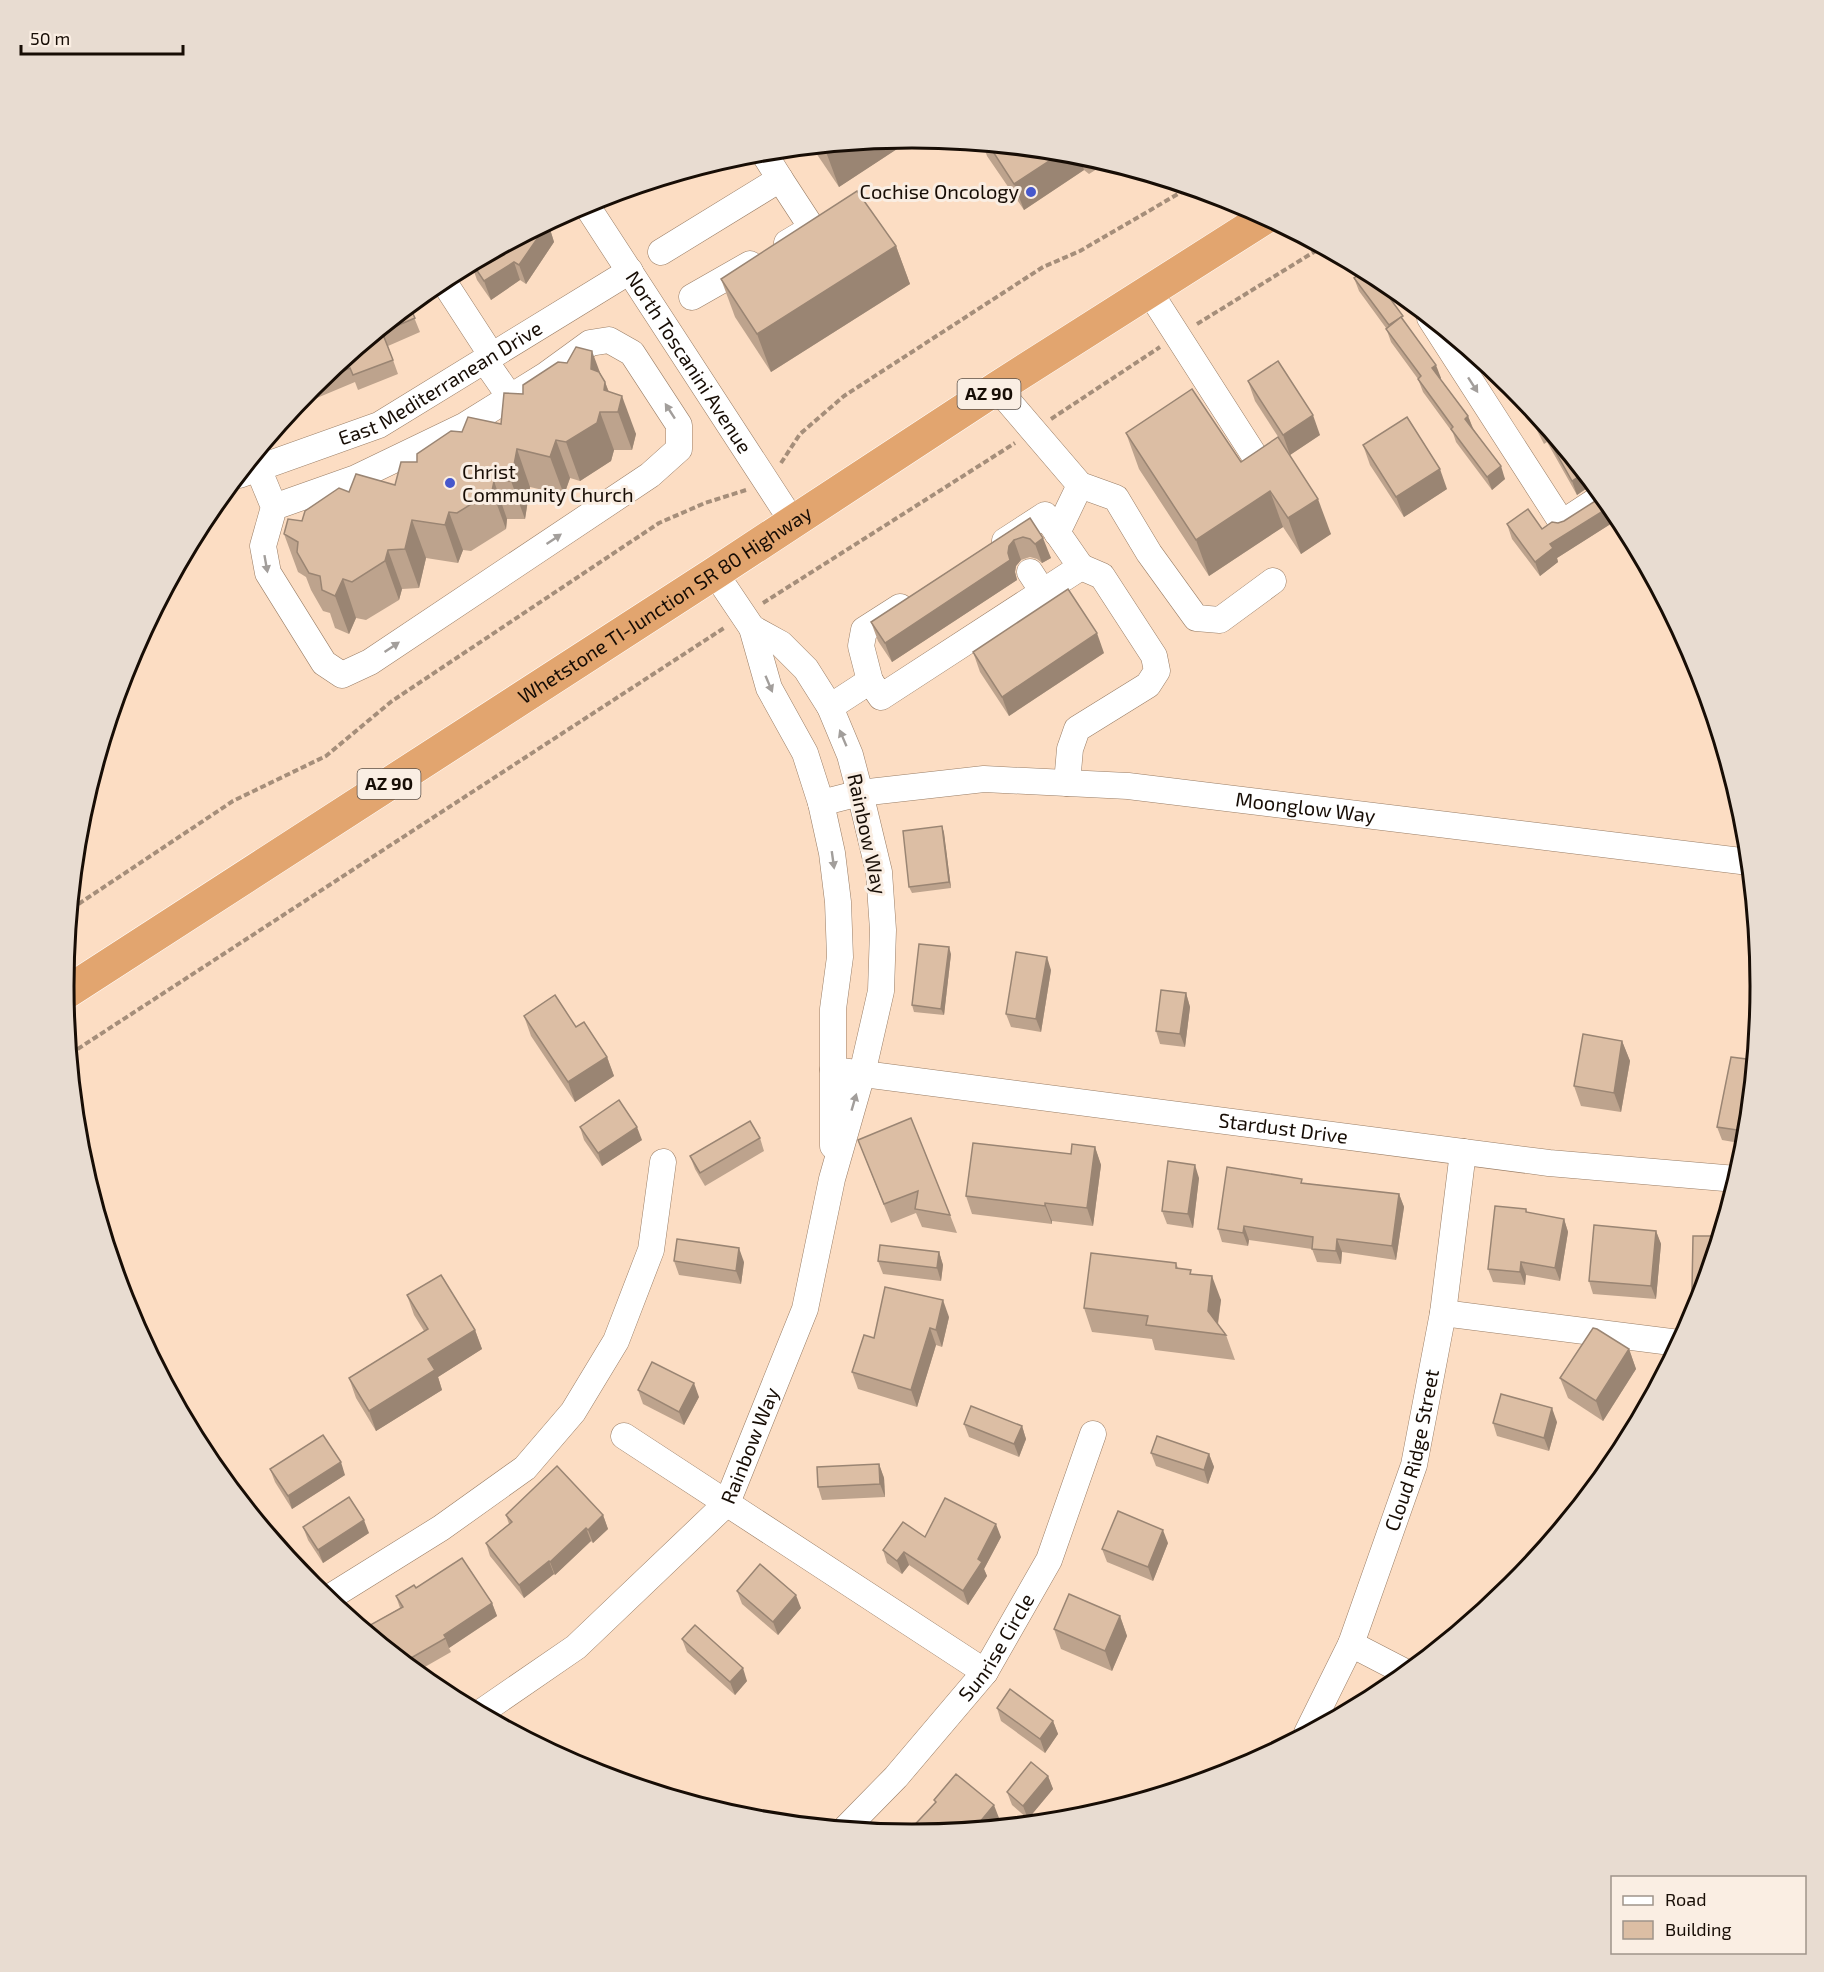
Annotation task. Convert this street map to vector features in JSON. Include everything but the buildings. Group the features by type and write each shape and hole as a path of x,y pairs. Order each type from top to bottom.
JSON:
{"highway":[{"name":"Whetstone TI-Junction SR 80 Highway","path":"74,988 997,388 1258,222"}],"street":[{"path":"693,297 812,228 768,161"},
{"path":"661,252 780,179"},
{"name":"North Toscanini Avenue","path":"590,211 792,521"},
{"name":"East Mediterranean Drive","path":"256,465 380,425 630,271"},
{"path":"447,288 510,397"},
{"path":"1149,291 1254,454"},
{"path":"1443,338 1562,523 1595,501"},
{"path":"252,470 274,507 263,546 268,573 324,663 342,675 370,662 650,475 679,449 679,425 632,352 609,340 590,343 464,426 356,478 274,507"},
{"path":"997,388 1080,485 1116,498 1149,553 1196,618 1220,620 1273,581"},
{"path":"1058,532 1080,485"},
{"path":"920,601 908,639 881,697 870,681 861,646 864,630 908,639 944,642 1013,597 1024,563 1046,515 1082,567"},
{"path":"984,554 1024,563 1082,567 1102,576 1154,656 1157,671 1148,685 1077,729 1070,749 1067,783"},
{"name":"Rainbow Way","path":"715,573 748,622 769,687 805,753 821,803 832,853 838,902 840,957 833,1009 832,1179"},
{"name":"Rainbow Way","path":"487,1708 576,1647 727,1503 806,1309 832,1179 862,1074 881,991 883,930 879,872 850,755 830,707 806,669 781,644 748,622"},
{"path":"830,707 870,681"},
{"name":"Moonglow Way","path":"821,803 860,794 984,779 1128,786 1740,861"},
{"name":"Stardust Drive","path":"833,1070 1549,1163 1728,1178"},
{"name":"Cloud Ridge Street","path":"1314,1721 1351,1644 1414,1465 1443,1313 1463,1152"},
{"path":"335,1594 441,1528 525,1468 573,1412 616,1341 651,1250 663,1162"},
{"path":"1443,1313 1671,1341"},
{"name":"Sunrise Circle","path":"852,1822 896,1777 985,1672 1049,1560 1093,1434"},
{"path":"624,1436 985,1672"},
{"path":"1351,1644 1398,1668"}],"path":[{"path":"78,904 233,801 326,756 392,701 658,523 705,503 767,483 800,434 844,396 1043,267 1080,251 1182,192"},
{"path":"76,1050 748,622 1178,335 1315,251"}],"place":[{"name":"Cochise Oncology","path":"1031,192"},
{"name":"Christ Community Church","path":"450,483"}]}
